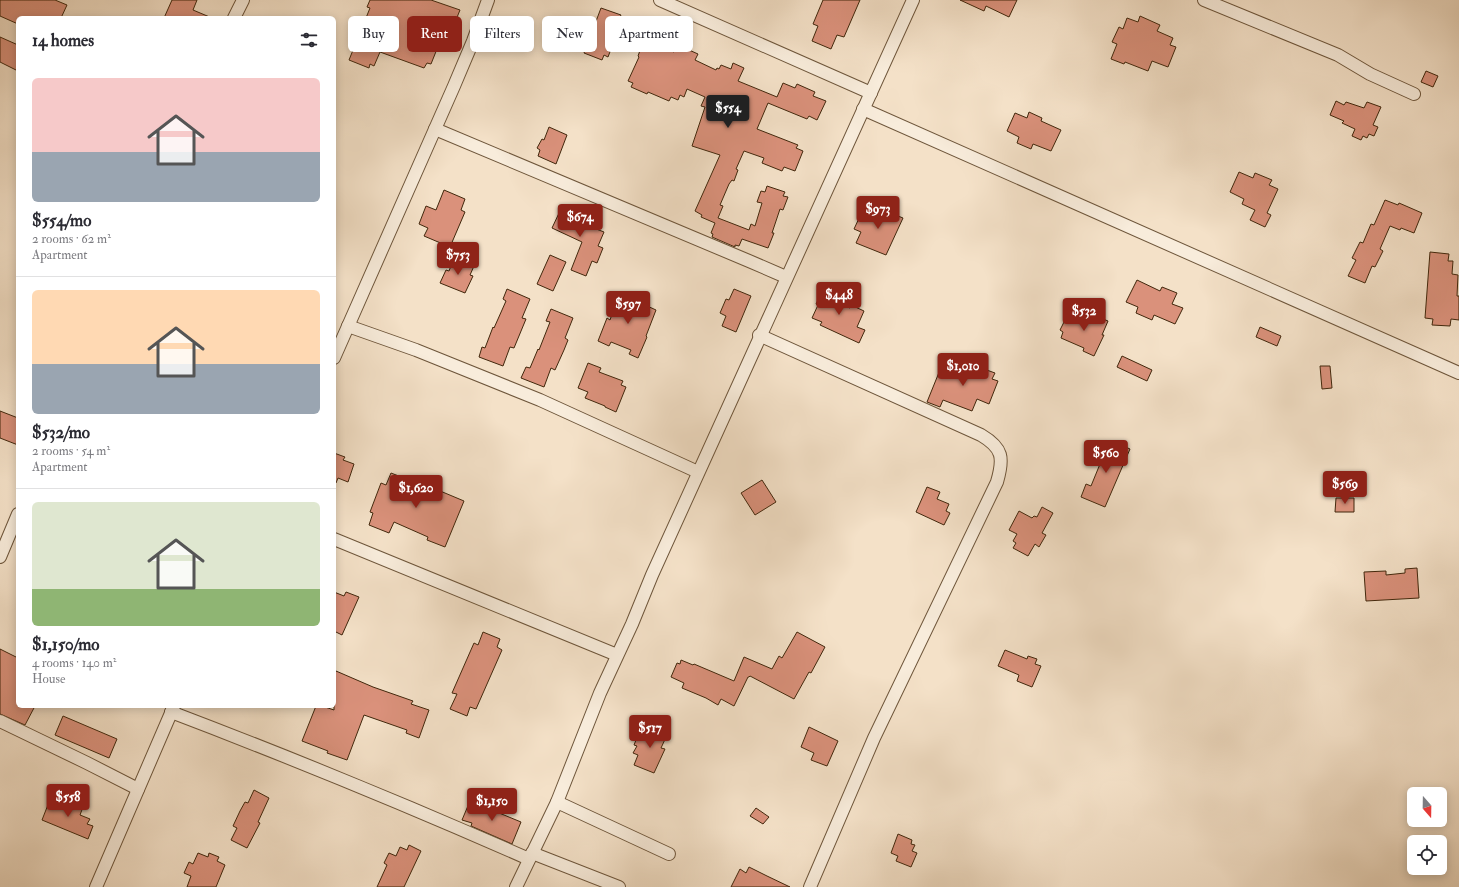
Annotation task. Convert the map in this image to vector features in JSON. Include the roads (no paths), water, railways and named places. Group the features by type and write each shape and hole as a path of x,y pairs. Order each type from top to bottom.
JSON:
{"street":[{"path":"235,16 243,0"},
{"path":"336,353 473,41 488,0"},
{"path":"660,0 871,93"},
{"path":"516,887 557,802 617,655 632,624 652,575 912,0"},
{"path":"1204,0 1338,55 1370,74 1414,94"},
{"path":"863,109 1459,373"},
{"path":"434,129 786,277"},
{"path":"348,326 416,350 540,400 698,472"},
{"path":"760,335 981,435 997,448 1001,457 1001,467 997,482 874,738 810,887"},
{"path":"0,557 16,519"},
{"path":"336,540 617,655"},
{"path":"96,887 173,709 531,856 619,887"},
{"path":"0,721 87,762 138,789"},
{"path":"557,802 669,854"}]}
